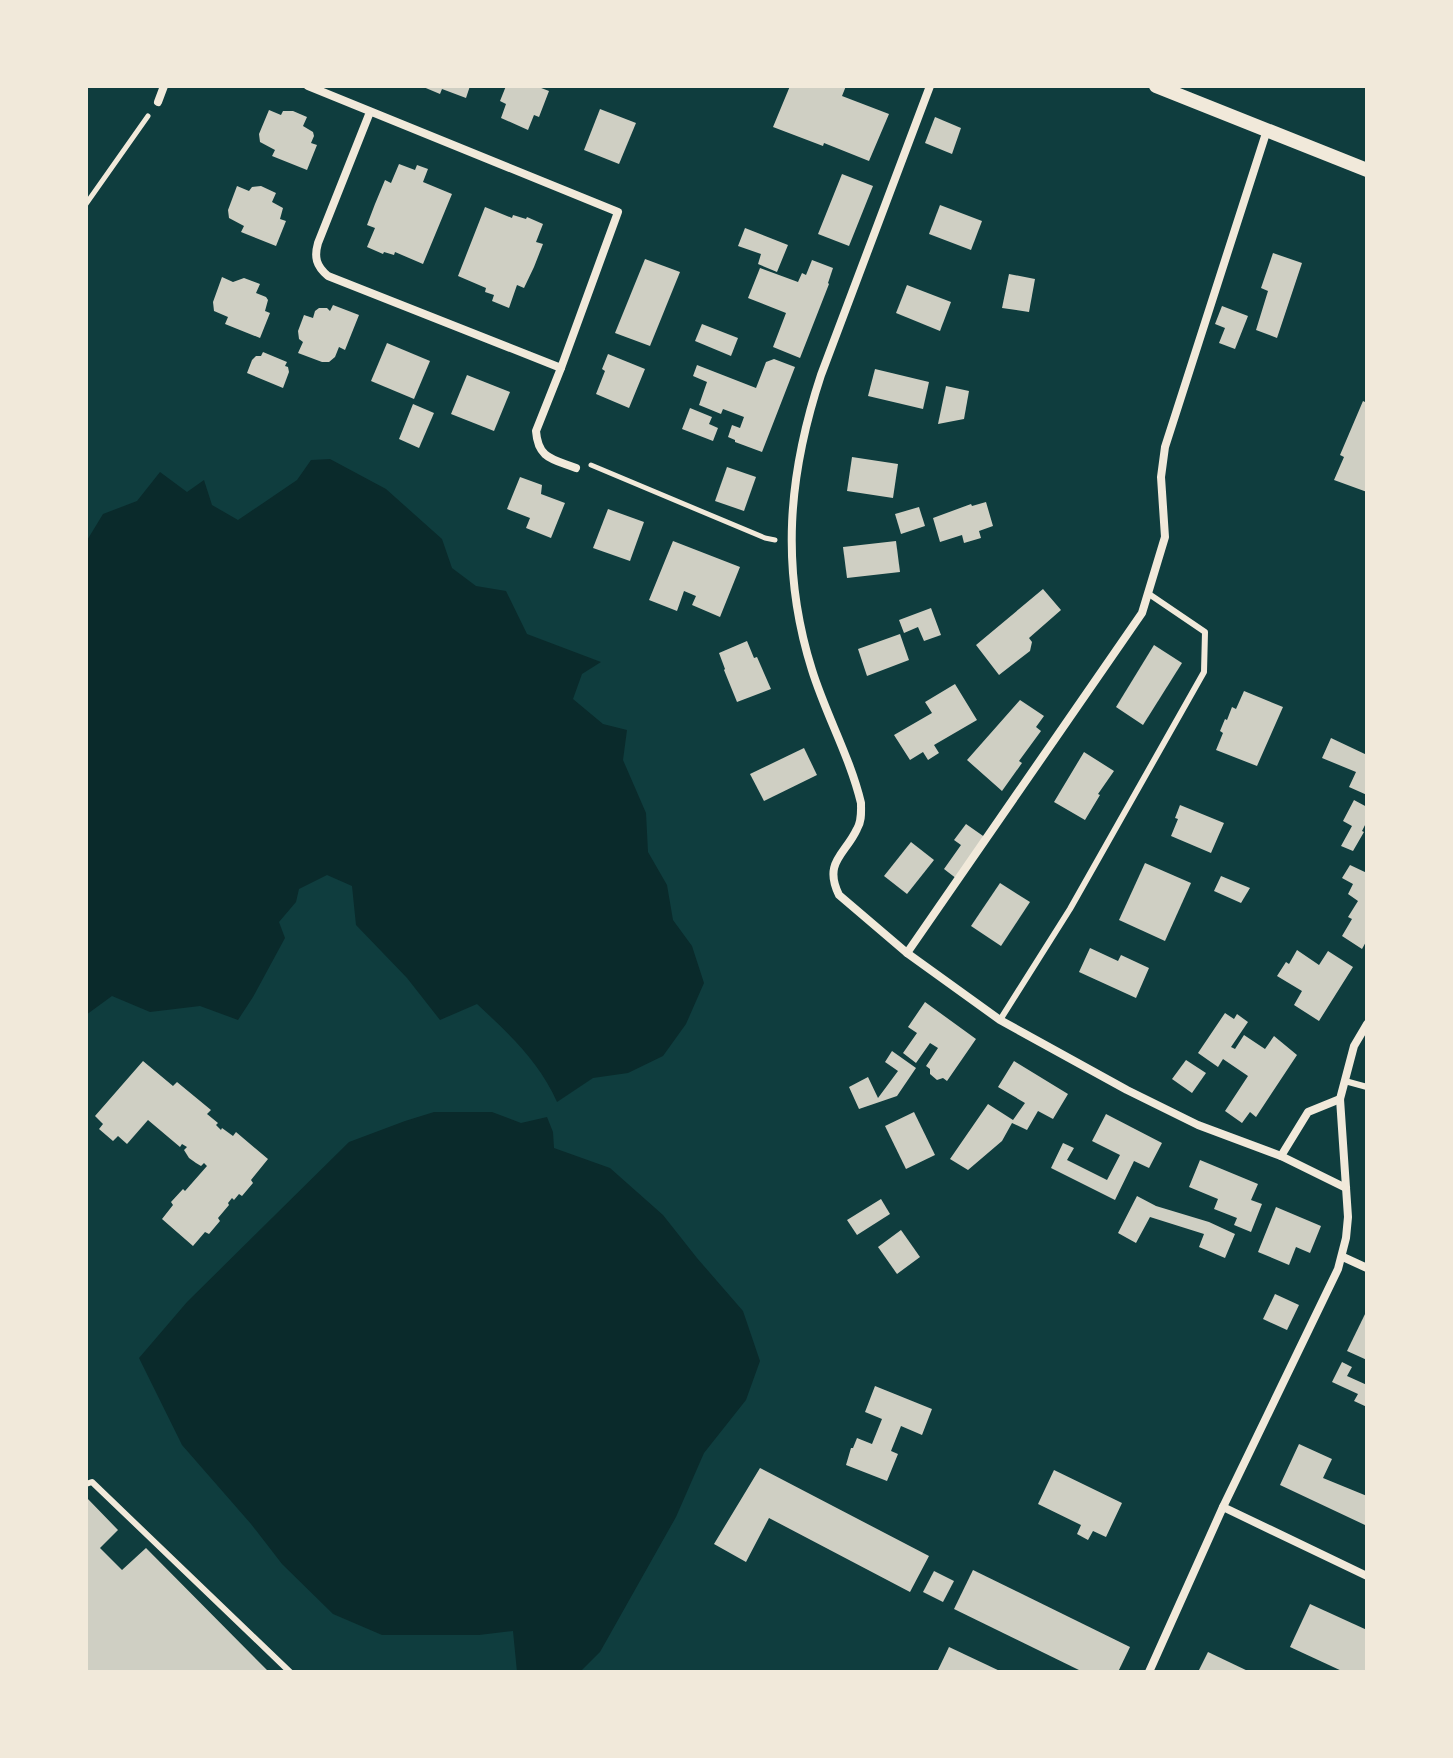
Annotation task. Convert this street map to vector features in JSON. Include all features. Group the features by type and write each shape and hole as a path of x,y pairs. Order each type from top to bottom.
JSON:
{"street":[{"path":"158,102 164,86"},
{"path":"308,86 618,212 536,431 536,441 545,456 576,468"},
{"path":"930,86 821,375 809,413 794,488 792,565 803,638 861,803 860,823 834,866 834,886 839,895 907,953 1000,1020 1198,1125 1281,1156 1346,1188"},
{"path":"1156,86 1367,170"},
{"path":"370,112 315,252 320,270 328,276 561,368"},
{"path":"907,953 1142,613 1165,537 1161,477 1165,447 1267,130"},
{"path":"1149,1672 1223,1507 1343,1257 1347,1227 1340,1099 1354,1046 1367,1024"},
{"path":"1281,1156 1308,1112 1340,1099"},
{"path":"1343,1257 1367,1268"},
{"path":"1223,1507 1367,1576"}],"lane":[{"path":"1000,1020 1070,909 1204,672 1205,632 1149,594"},
{"path":"1345,1081 1367,1087"},
{"path":"86,1484 92,1482 290,1672"}],"path":[{"path":"86,204 158,102"},
{"path":"576,468 583,462 765,538 792,543"}],"water":[{"path":"330,459 386,489 442,539 452,568 476,586 506,591 527,634 601,662 582,674 573,699 603,724 627,730 623,760 646,813 648,852 667,885 673,920 692,946 704,983 686,1024 663,1056 628,1073 593,1078 557,1102 532,1061 477,1004 440,1020 407,978 356,925 352,886 327,875 299,889 296,902 279,922 285,938 238,1020 200,1006 150,1012 112,996 86,1015 86,542 103,514 137,501 160,472 187,492 204,480 212,505 238,520 297,480 311,460"},
{"path":"434,1112 492,1112 521,1123 547,1117 553,1132 554,1148 610,1168 663,1215 743,1311 760,1361 746,1400 704,1453 676,1517 600,1652 580,1672 517,1672 513,1631 479,1635 382,1635 333,1614 282,1564 182,1445 139,1358 187,1302 349,1142"}],"building":[{"path":"421,86 470,86 466,98 442,89 440,94"},
{"path":"506,86 536,86 549,91 539,117 534,115 528,130 501,118 506,104 500,101"},
{"path":"790,86 846,86 842,96 889,114 869,161 773,127"},
{"path":"600,109 636,123 619,164 584,150"},
{"path":"269,110 281,115 283,111 293,111 307,117 303,126 313,132 311,143 317,145 307,170 272,156 275,150 260,142 259,134"},
{"path":"935,117 961,128 952,154 925,143"},
{"path":"399,164 415,170 417,165 428,169 423,182 452,194 423,264 395,252 394,255 383,254 367,247 375,228 367,225 375,204 385,180 391,183"},
{"path":"842,174 873,186 849,246 818,234"},
{"path":"237,186 249,191 252,187 261,186 276,193 272,202 283,208 280,219 286,221 276,246 241,232 244,226 229,218 228,210"},
{"path":"940,205 982,221 971,250 929,234"},
{"path":"485,207 512,218 513,215 527,217 543,224 536,242 543,244 534,267 524,288 517,285 509,308 492,301 494,295 485,292 486,288 458,276"},
{"path":"745,228 788,245 777,272 758,264 761,254 738,246"},
{"path":"1273,253 1302,263 1277,338 1256,330 1268,291 1261,288"},
{"path":"645,259 680,272 650,346 615,333"},
{"path":"812,260 833,268 800,358 773,347 786,313 748,298 760,268 798,282 802,273 806,275"},
{"path":"1009,274 1035,279 1029,312 1002,308"},
{"path":"222,277 233,282 244,278 260,284 256,293 266,297 265,311 270,313 260,338 225,324 228,317 214,311 213,302"},
{"path":"907,285 951,302 940,331 896,313"},
{"path":"333,305 359,315 345,350 339,347 329,362 298,353 303,342 299,339 298,331 304,315 313,318 319,308 330,311"},
{"path":"1222,306 1248,316 1235,349 1219,343 1225,328 1215,324"},
{"path":"702,324 738,338 731,356 695,341"},
{"path":"387,343 430,361 414,399 371,381"},
{"path":"263,352 287,362 285,366 289,372 283,388 247,373 252,360"},
{"path":"608,354 645,369 629,408 596,394"},
{"path":"774,359 795,367 762,452 728,437 732,425 740,428 744,417 723,409 721,414 699,405 707,382 693,376 697,365 756,388 766,362"},
{"path":"875,369 929,382 923,409 868,396"},
{"path":"467,375 510,392 494,431 451,414"},
{"path":"946,386 969,391 964,419 938,424"},
{"path":"1363,401 1367,403 1367,492 1334,480 1344,457 1340,455"},
{"path":"413,404 434,413 419,448 399,439"},
{"path":"690,408 712,417 709,424 718,428 713,441 682,429"},
{"path":"852,457 898,464 893,498 847,491"},
{"path":"727,467 756,477 744,511 715,501"},
{"path":"520,477 542,485 541,494 565,503 551,538 526,528 530,518 507,509"},
{"path":"986,502 993,526 979,531 981,538 964,543 962,535 940,542 933,518 971,504"},
{"path":"919,507 925,526 901,534 895,514"},
{"path":"608,509 644,522 630,561 593,548"},
{"path":"673,541 740,567 720,617 692,605 696,596 684,591 677,611 649,600"},
{"path":"896,541 900,572 847,578 843,547"},
{"path":"1043,589 1061,610 1029,638 1032,642 1030,651 999,675 976,645"},
{"path":"931,608 941,635 924,641 918,627 904,633 899,620"},
{"path":"900,634 909,660 867,676 858,649"},
{"path":"747,641 771,689 737,702 719,653"},
{"path":"1154,645 1182,663 1143,725 1116,707"},
{"path":"955,684 977,720 934,745 939,753 928,760 923,752 910,760 894,735 932,713 925,702"},
{"path":"1244,691 1283,707 1257,766 1216,750 1225,719 1232,707 1236,709"},
{"path":"1020,700 1044,716 1036,727 1041,731 1002,791 967,760"},
{"path":"1331,738 1367,755 1367,795 1349,787 1356,772 1322,758"},
{"path":"804,748 817,775 764,801 750,774"},
{"path":"1084,752 1114,771 1085,820 1054,802"},
{"path":"1354,800 1367,807 1367,821 1353,851 1341,846 1352,826 1343,821"},
{"path":"1180,805 1224,823 1211,853 1171,836"},
{"path":"966,824 986,838 957,879 944,869 961,845 954,840"},
{"path":"911,842 934,860 907,894 884,876"},
{"path":"1145,863 1191,883 1165,941 1119,920"},
{"path":"1350,865 1367,873 1367,940 1362,949 1342,936 1352,919 1348,917 1358,901 1348,894 1353,884 1342,878"},
{"path":"1221,876 1250,888 1241,903 1214,891"},
{"path":"1000,883 1030,902 1001,946 971,926"},
{"path":"1090,948 1118,961 1121,955 1149,968 1136,998 1079,972"},
{"path":"1297,950 1319,965 1328,951 1353,967 1319,1021 1294,1005 1302,991 1277,976"},
{"path":"925,1002 976,1039 947,1081 943,1078 937,1080 926,1066 938,1048 930,1043 916,1063 903,1053 917,1033 908,1027"},
{"path":"1225,1013 1234,1019 1237,1014 1248,1022 1231,1047 1235,1049 1244,1035 1265,1049 1274,1036 1297,1055 1256,1117 1250,1112 1242,1123 1225,1111 1248,1076 1223,1059 1218,1067 1198,1053"},
{"path":"892,1051 916,1068 897,1096 859,1109 849,1087 868,1077 878,1098 898,1071 885,1062"},
{"path":"1186,1060 1206,1073 1192,1093 1172,1079"},
{"path":"143,1061 173,1086 177,1082 211,1110 207,1114 221,1130 233,1136 236,1132 268,1159 242,1196 239,1194 234,1200 232,1198 218,1218 220,1221 193,1246 162,1219 173,1205 171,1202 207,1166 204,1163 201,1166 189,1158 184,1150 187,1147 182,1144 180,1147 148,1120 127,1144 118,1136 113,1141 99,1129 103,1124 95,1116"},
{"path":"1014,1061 1068,1094 1053,1119 1038,1111 1027,1130 1012,1123 1002,1141 968,1170 950,1159 988,1104 1013,1120 1025,1103 998,1087"},
{"path":"914,1112 935,1155 906,1169 885,1126"},
{"path":"1106,1114 1162,1143 1149,1168 1134,1161 1115,1200 1051,1168 1063,1143 1074,1148 1067,1160 1107,1180 1120,1155 1092,1141"},
{"path":"1200,1160 1258,1184 1251,1200 1262,1204 1251,1232 1234,1225 1237,1218 1214,1209 1218,1199 1189,1187"},
{"path":"1137,1196 1156,1206 1209,1222 1235,1234 1225,1258 1199,1247 1204,1234 1150,1217 1136,1243 1118,1233"},
{"path":"881,1199 890,1214 857,1235 847,1220"},
{"path":"1276,1207 1321,1226 1310,1253 1296,1247 1289,1265 1258,1252"},
{"path":"901,1230 920,1257 897,1274 878,1247"},
{"path":"1275,1294 1299,1305 1287,1330 1263,1319"},
{"path":"1367,1310 1367,1360 1347,1351"},
{"path":"1342,1362 1352,1367 1347,1376 1367,1385 1367,1407 1354,1401 1358,1394 1332,1382"},
{"path":"875,1386 932,1409 922,1435 901,1426 891,1451 898,1454 887,1481 846,1465 857,1438 872,1444 882,1419 865,1412"},
{"path":"1299,1444 1332,1459 1323,1478 1367,1496 1365,1525 1280,1485"},
{"path":"760,1468 929,1556 910,1592 769,1518 746,1562 714,1544"},
{"path":"1054,1470 1122,1503 1106,1537 1093,1531 1088,1540 1077,1534 1081,1525 1038,1504"},
{"path":"86,1497 118,1530 100,1548 122,1570 146,1548 269,1672 86,1672"},
{"path":"973,1570 1130,1647 1118,1672 1083,1672 954,1609"},
{"path":"934,1571 954,1581 943,1602 923,1592"},
{"path":"1310,1604 1367,1630 1367,1672 1344,1672 1290,1647"},
{"path":"949,1647 1002,1672 937,1672"},
{"path":"1208,1652 1250,1672 1198,1672"}]}
